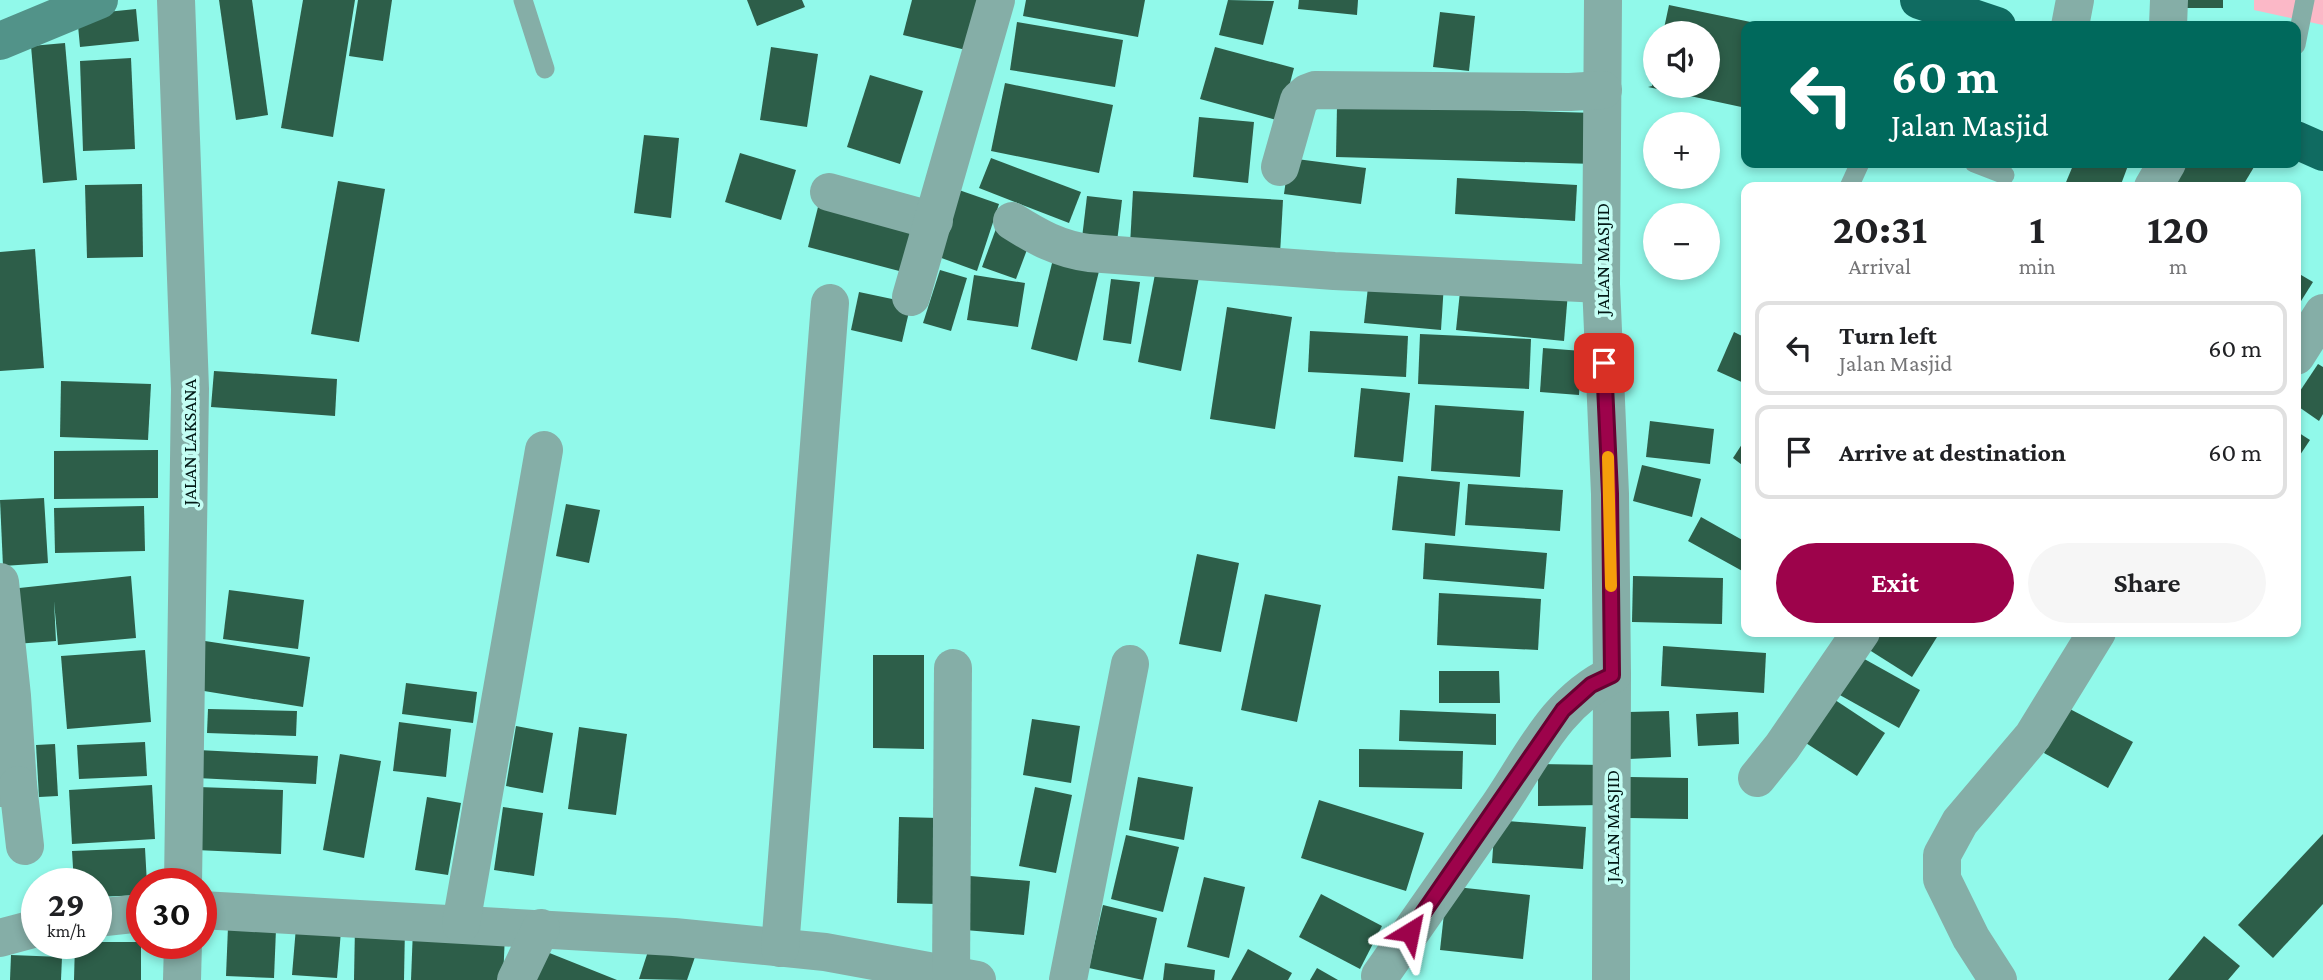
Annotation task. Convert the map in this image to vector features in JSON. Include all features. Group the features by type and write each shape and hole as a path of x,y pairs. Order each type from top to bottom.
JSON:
{"highway":[{"path":"1925,7 1978,21"},
{"path":"2301,142 2323,152"}],"main road":[{"path":"0,41 99,0"}],"street":[{"name":"JALAN LAKSANA","path":"176,0 190,389 183,868"},
{"path":"911,297 996,0"},
{"name":"JALAN MASJID","path":"1604,0 1601,284 1610,494 1611,980"},
{"path":"2071,21 2075,0"},
{"path":"2168,21 2169,0"},
{"path":"1280,167 1299,100 1315,90 1603,90"},
{"path":"829,192 934,221"},
{"path":"1012,221 1050,244 1089,253 1334,271 1601,284"},
{"path":"780,948 830,303"},
{"path":"2301,348 2323,313"},
{"path":"461,924 544,450"},
{"path":"0,582 12,696 9,787 25,846"},
{"path":"1757,778 1782,747 1858,637"},
{"path":"1998,980 1971,938 1942,879 1942,855 1960,822 2033,736 2094,637"},
{"path":"1068,980 1130,664"},
{"path":"217,910 674,937 780,948 818,966 964,978 953,668"},
{"path":"1380,976 1556,720 1591,685 1612,675"},
{"path":"516,980 541,928"},
{"path":"0,938 21,932"},
{"path":"182,980 183,959"}],"lane":[{"path":"523,0 545,69"},
{"path":"2301,21 2305,0"},
{"path":"1987,168 2005,175"}],"shaded area":[{"path":"2254,0 2323,0 2323,25 2254,10"}],"building":[{"path":"219,0 252,0 268,115 236,120"},
{"path":"303,0 355,0 333,137 281,128"},
{"path":"358,0 392,0 383,61 349,56"},
{"path":"747,0 802,0 805,7 757,26"},
{"path":"912,0 978,0 966,50 903,35"},
{"path":"1026,0 1145,0 1138,37 1023,16"},
{"path":"1228,0 1274,1 1263,45 1219,35"},
{"path":"1299,0 1358,0 1357,15 1298,9"},
{"path":"2181,0 2223,0 2223,8 2181,8"},
{"path":"1669,5 1746,21 1741,21 1741,107 1699,98 1720,98 1720,21 1666,21"},
{"path":"136,9 139,41 80,47 77,15"},
{"path":"1440,12 1475,16 1469,71 1433,67"},
{"path":"1017,22 1123,40 1115,87 1010,70"},
{"path":"65,43 77,180 43,183 31,46"},
{"path":"771,47 818,54 807,127 760,120"},
{"path":"1215,47 1294,68 1280,121 1200,99"},
{"path":"131,58 135,149 83,151 80,61"},
{"path":"870,75 923,91 900,164 847,147"},
{"path":"1005,83 1113,105 1099,173 991,151"},
{"path":"1337,106 1596,113 1595,164 1336,157"},
{"path":"1199,117 1254,122 1248,183 1193,177"},
{"path":"644,135 679,138 671,218 634,213"},
{"path":"740,153 796,170 781,220 725,202"},
{"path":"991,158 1081,192 1069,223 979,188"},
{"path":"1289,158 1366,168 1361,204 1284,194"},
{"path":"2072,168 2127,168 2122,182 2066,182"},
{"path":"2169,168 2253,168 2245,182 2160,182"},
{"path":"1457,178 1577,185 1575,221 1455,214"},
{"path":"338,181 385,189 359,342 311,334"},
{"path":"142,184 143,257 87,258 85,185"},
{"path":"959,190 999,204 977,271 936,256"},
{"path":"1133,191 1283,200 1280,254 1130,245"},
{"path":"1087,196 1122,200 1117,242 1082,238"},
{"path":"818,207 913,231 903,272 808,247"},
{"path":"997,226 1031,239 1016,279 982,267"},
{"path":"35,249 44,368 0,371 0,252"},
{"path":"1054,255 1100,267 1077,361 1031,349"},
{"path":"1156,269 1199,277 1181,371 1138,362"},
{"path":"940,270 967,278 951,331 923,323"},
{"path":"974,275 1025,283 1018,327 967,320"},
{"path":"2301,275 2313,282 2301,301"},
{"path":"1369,278 1444,284 1441,330 1364,323"},
{"path":"1111,279 1140,282 1131,344 1103,340"},
{"path":"1461,282 1568,292 1564,341 1456,330"},
{"path":"859,292 911,303 902,342 851,330"},
{"path":"1227,307 1292,317 1275,429 1210,419"},
{"path":"1310,331 1408,336 1406,377 1308,372"},
{"path":"1734,332 1741,336 1741,382 1717,371"},
{"path":"1420,334 1531,339 1529,389 1418,384"},
{"path":"1543,348 1582,351 1579,395 1540,392"},
{"path":"2318,364 2323,367 2323,414 2319,421 2301,408 2301,390"},
{"path":"214,371 337,379 335,416 211,407"},
{"path":"61,381 151,384 148,440 60,437"},
{"path":"1361,388 1410,393 1403,462 1354,457"},
{"path":"1435,405 1524,411 1520,477 1431,471"},
{"path":"1650,421 1714,429 1710,464 1646,457"},
{"path":"2301,434 2310,440 2301,454"},
{"path":"1741,446 1741,464 1733,458"},
{"path":"158,450 158,498 54,499 54,451"},
{"path":"1642,465 1701,479 1692,517 1633,501"},
{"path":"1398,476 1460,482 1455,536 1392,530"},
{"path":"1468,484 1563,490 1560,531 1465,525"},
{"path":"44,498 48,563 3,566 0,500"},
{"path":"566,504 600,510 589,563 556,556"},
{"path":"144,506 145,551 55,553 54,508"},
{"path":"1701,517 1741,539 1741,570 1688,541"},
{"path":"1425,543 1547,553 1544,589 1423,579"},
{"path":"1197,554 1239,563 1221,652 1179,644"},
{"path":"131,576 136,638 58,645 54,601 56,641 15,644 10,589"},
{"path":"1633,576 1723,578 1722,624 1632,622"},
{"path":"229,590 304,600 298,649 223,639"},
{"path":"1439,593 1541,599 1538,650 1437,645"},
{"path":"1265,594 1321,605 1297,722 1241,710"},
{"path":"1868,637 1937,637 1912,677 1863,646"},
{"path":"205,641 310,657 303,707 198,690"},
{"path":"1663,646 1766,653 1764,693 1661,686"},
{"path":"145,650 151,722 67,729 61,656"},
{"path":"873,655 924,655 924,749 873,748"},
{"path":"1859,656 1920,690 1899,728 1838,694"},
{"path":"1439,671 1499,671 1500,703 1439,703"},
{"path":"406,683 477,692 473,723 402,714"},
{"path":"1823,692 1885,733 1857,776 1795,736"},
{"path":"2068,708 2133,742 2108,788 2044,753"},
{"path":"208,709 297,711 296,736 207,733"},
{"path":"1400,710 1496,714 1496,745 1399,741"},
{"path":"1669,711 1671,757 1629,759 1628,712"},
{"path":"1738,712 1739,744 1698,746 1696,714"},
{"path":"1032,719 1080,726 1071,783 1023,775"},
{"path":"399,722 451,729 446,777 393,771"},
{"path":"516,726 553,733 543,793 506,786"},
{"path":"579,727 627,734 616,815 568,809"},
{"path":"145,742 147,776 79,779 77,745"},
{"path":"55,744 58,796 39,797 36,745"},
{"path":"1359,749 1463,751 1462,789 1359,787"},
{"path":"198,750 318,756 316,784 197,778"},
{"path":"340,754 381,761 364,858 323,850"},
{"path":"1538,764 1603,765 1603,805 1538,806"},
{"path":"1138,777 1193,787 1184,840 1129,830"},
{"path":"1630,777 1688,778 1688,819 1629,818"},
{"path":"152,785 155,839 72,844 69,790"},
{"path":"198,787 283,790 281,854 196,850"},
{"path":"1035,787 1072,795 1056,873 1019,866"},
{"path":"427,797 461,803 448,875 415,870"},
{"path":"1319,800 1424,833 1406,891 1301,858"},
{"path":"503,807 543,813 534,876 494,870"},
{"path":"899,817 939,818 937,904 897,903"},
{"path":"1495,820 1586,827 1583,869 1492,863"},
{"path":"2323,834 2323,904 2273,958 2238,925"},
{"path":"1126,835 1179,847 1163,912 1111,899"},
{"path":"145,848 146,868 126,868 126,896 112,896 112,868 73,868 72,851"},
{"path":"970,876 1030,881 1024,935 965,930"},
{"path":"1204,877 1245,887 1229,958 1187,947"},
{"path":"1447,886 1530,895 1523,959 1440,950"},
{"path":"1321,894 1382,926 1360,969 1299,937"},
{"path":"1103,905 1157,918 1143,980 1089,968"},
{"path":"355,926 405,926 404,980 354,980"},
{"path":"228,927 276,929 274,978 226,976"},
{"path":"296,927 341,931 337,978 292,975"},
{"path":"413,929 505,934 503,980 411,980"},
{"path":"2204,936 2240,966 2228,980 2168,980"},
{"path":"652,939 696,954 687,980 639,979"},
{"path":"112,942 126,942 126,959 141,959 141,980 74,980 75,959 112,959"},
{"path":"1248,949 1292,973 1288,980 1231,980"},
{"path":"542,950 617,980 531,980"},
{"path":"11,955 21,955 21,959 62,959 61,980 10,980"},
{"path":"1165,963 1215,970 1214,980 1163,980"},
{"path":"1317,968 1338,980 1310,980"}],"slow traffic":[{"path":"1608,457 1611,586"}],"route":[{"path":"1410,932 1563,710 1591,685 1612,675 1610,494 1604,363"}]}
